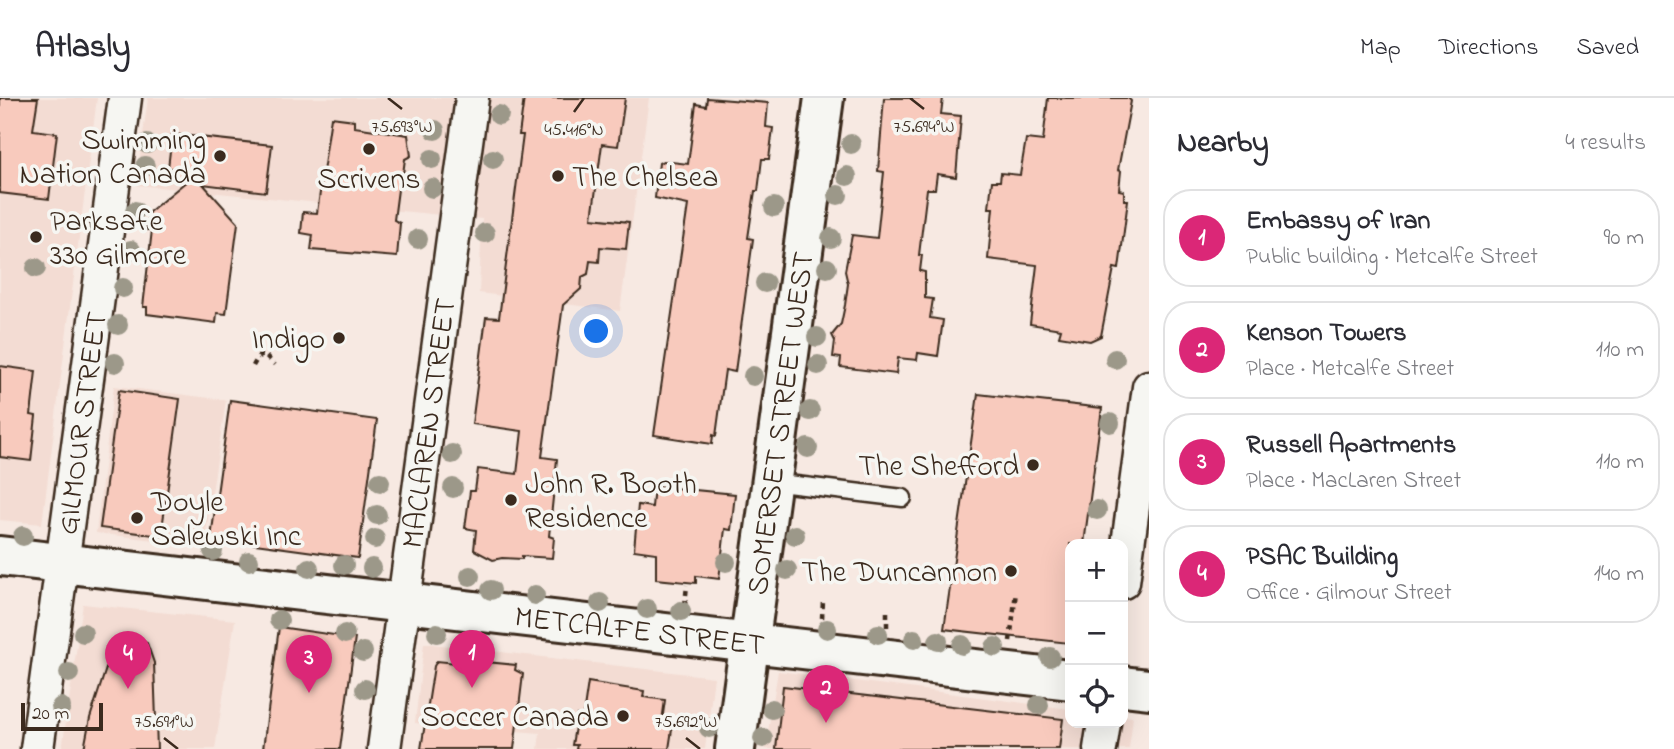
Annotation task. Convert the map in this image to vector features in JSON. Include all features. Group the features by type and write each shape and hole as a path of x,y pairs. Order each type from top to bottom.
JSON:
{"main road":[{"name":"SOMERSET STREET WEST","path":"736,749 824,98"},
{"name":"METCALFE STREET","path":"0,556 1065,679"},
{"path":"1128,687 1149,689"}],"street":[{"name":"GILMOUR STREET","path":"37,749 125,98"},
{"name":"MACLAREN STREET","path":"384,749 472,98"},
{"path":"1128,544 1149,387"},
{"path":"1100,749 1103,728"}],"lane":[{"path":"771,482 903,498"}],"path":[{"path":"253,366 258,357 265,355 275,365"},
{"path":"685,607 687,585"},
{"path":"1010,638 1016,592"},
{"path":"821,622 824,601"},
{"path":"887,611 887,631"}],"shaded area":[{"path":"0,98 97,98 42,524 0,520"},
{"path":"148,98 649,98 620,311 479,293 482,219 136,185"},
{"path":"114,386 226,400 204,546 96,533"},
{"path":"83,604 235,620 215,749 62,749"},
{"path":"424,643 714,677 705,749 538,749 540,733 415,723"},
{"path":"778,671 1065,708 1065,728 1128,728 1128,716 1133,717 1129,749 765,749"}],"building":[{"path":"0,98 38,98 33,130 57,133 49,199 0,193"},
{"path":"524,98 625,98 618,146 602,144 592,218 629,222 626,249 600,247 599,262 590,261 588,274 582,277 581,289 563,305 542,457 557,459 549,536 554,538 552,558 522,556 522,559 493,560 474,550 476,530 465,528 470,491 475,491 478,469 517,474 522,431 472,424 486,317 499,318 523,135 519,135"},
{"path":"707,98 768,103 766,127 773,128 769,159 762,159 758,191 755,191 748,238 753,239 735,372 725,370 716,436 713,435 712,444 654,435 688,205 655,198 659,163 663,161 688,164 696,104 706,106"},
{"path":"884,98 943,98 941,114 961,116 956,177 937,174 935,189 927,189 919,255 922,255 920,271 925,272 925,298 933,299 930,318 943,320 938,356 918,353 917,360 898,358 896,374 840,367 841,358 833,357 835,341 832,335 841,324 845,305 848,284 845,271 852,235 877,238 884,172 878,171"},
{"path":"1048,98 1128,98 1131,101 1118,170 1121,171 1119,190 1124,191 1124,200 1128,200 1119,269 1114,268 1101,336 1090,341 1059,336 1061,329 1030,324 1037,265 988,259 993,208 989,208 992,181 1000,181 1001,173 1020,175 1026,139 1043,141"},
{"path":"331,117 354,120 354,127 408,135 411,156 405,159 403,174 400,174 394,220 400,223 397,257 311,250 313,235 301,233 303,212 317,213"},
{"path":"172,134 272,145 266,192 203,184 238,223 226,314 217,313 216,323 147,314 147,307 143,307 152,230 146,230 149,212 199,171 168,168"},
{"path":"0,366 36,371 31,415 36,416 31,461 0,457"},
{"path":"119,390 180,399 161,536 100,528"},
{"path":"978,394 1102,408 1085,539 1065,539 1065,643 944,629"},
{"path":"230,400 377,420 358,558 211,538"},
{"path":"654,486 735,494 731,530 725,529 719,579 696,576 696,583 656,579 656,553 634,550 638,505 652,507"},
{"path":"279,627 355,638 340,749 263,749"},
{"path":"130,638 147,643 154,663 157,749 84,749 90,718 112,650 118,643"},
{"path":"456,659 516,665 515,670 523,674 514,749 421,749 434,666 437,661 456,663"},
{"name":"Soccer Canada","path":"588,682 644,691 643,697 665,700 662,721 673,723 669,749 576,749 577,745 572,745 577,715 583,716"},
{"path":"783,686 1063,719 1059,749 776,749"}],"place":[{"name":"Scrivens","path":"369,149"},
{"name":"Swimming Nation Canada","path":"220,156"},
{"name":"The Chelsea","path":"558,176"},
{"name":"Parksafe 330 Gilmore","path":"36,237"},
{"name":"Indigo","path":"339,338"},
{"name":"The Shefford","path":"1033,465"},
{"name":"John R. Booth Residence","path":"511,500"},
{"name":"Doyle Salewski Inc","path":"137,518"},
{"name":"The Duncannon","path":"1011,571"},
{"name":"Embassy of Iran","path":"472,688"},
{"name":"PSAC Building","path":"128,689"},
{"name":"Russell Apartments","path":"309,693"},
{"name":"Soccer Canada","path":"623,716"},
{"name":"Kenson Towers","path":"826,723"}]}
